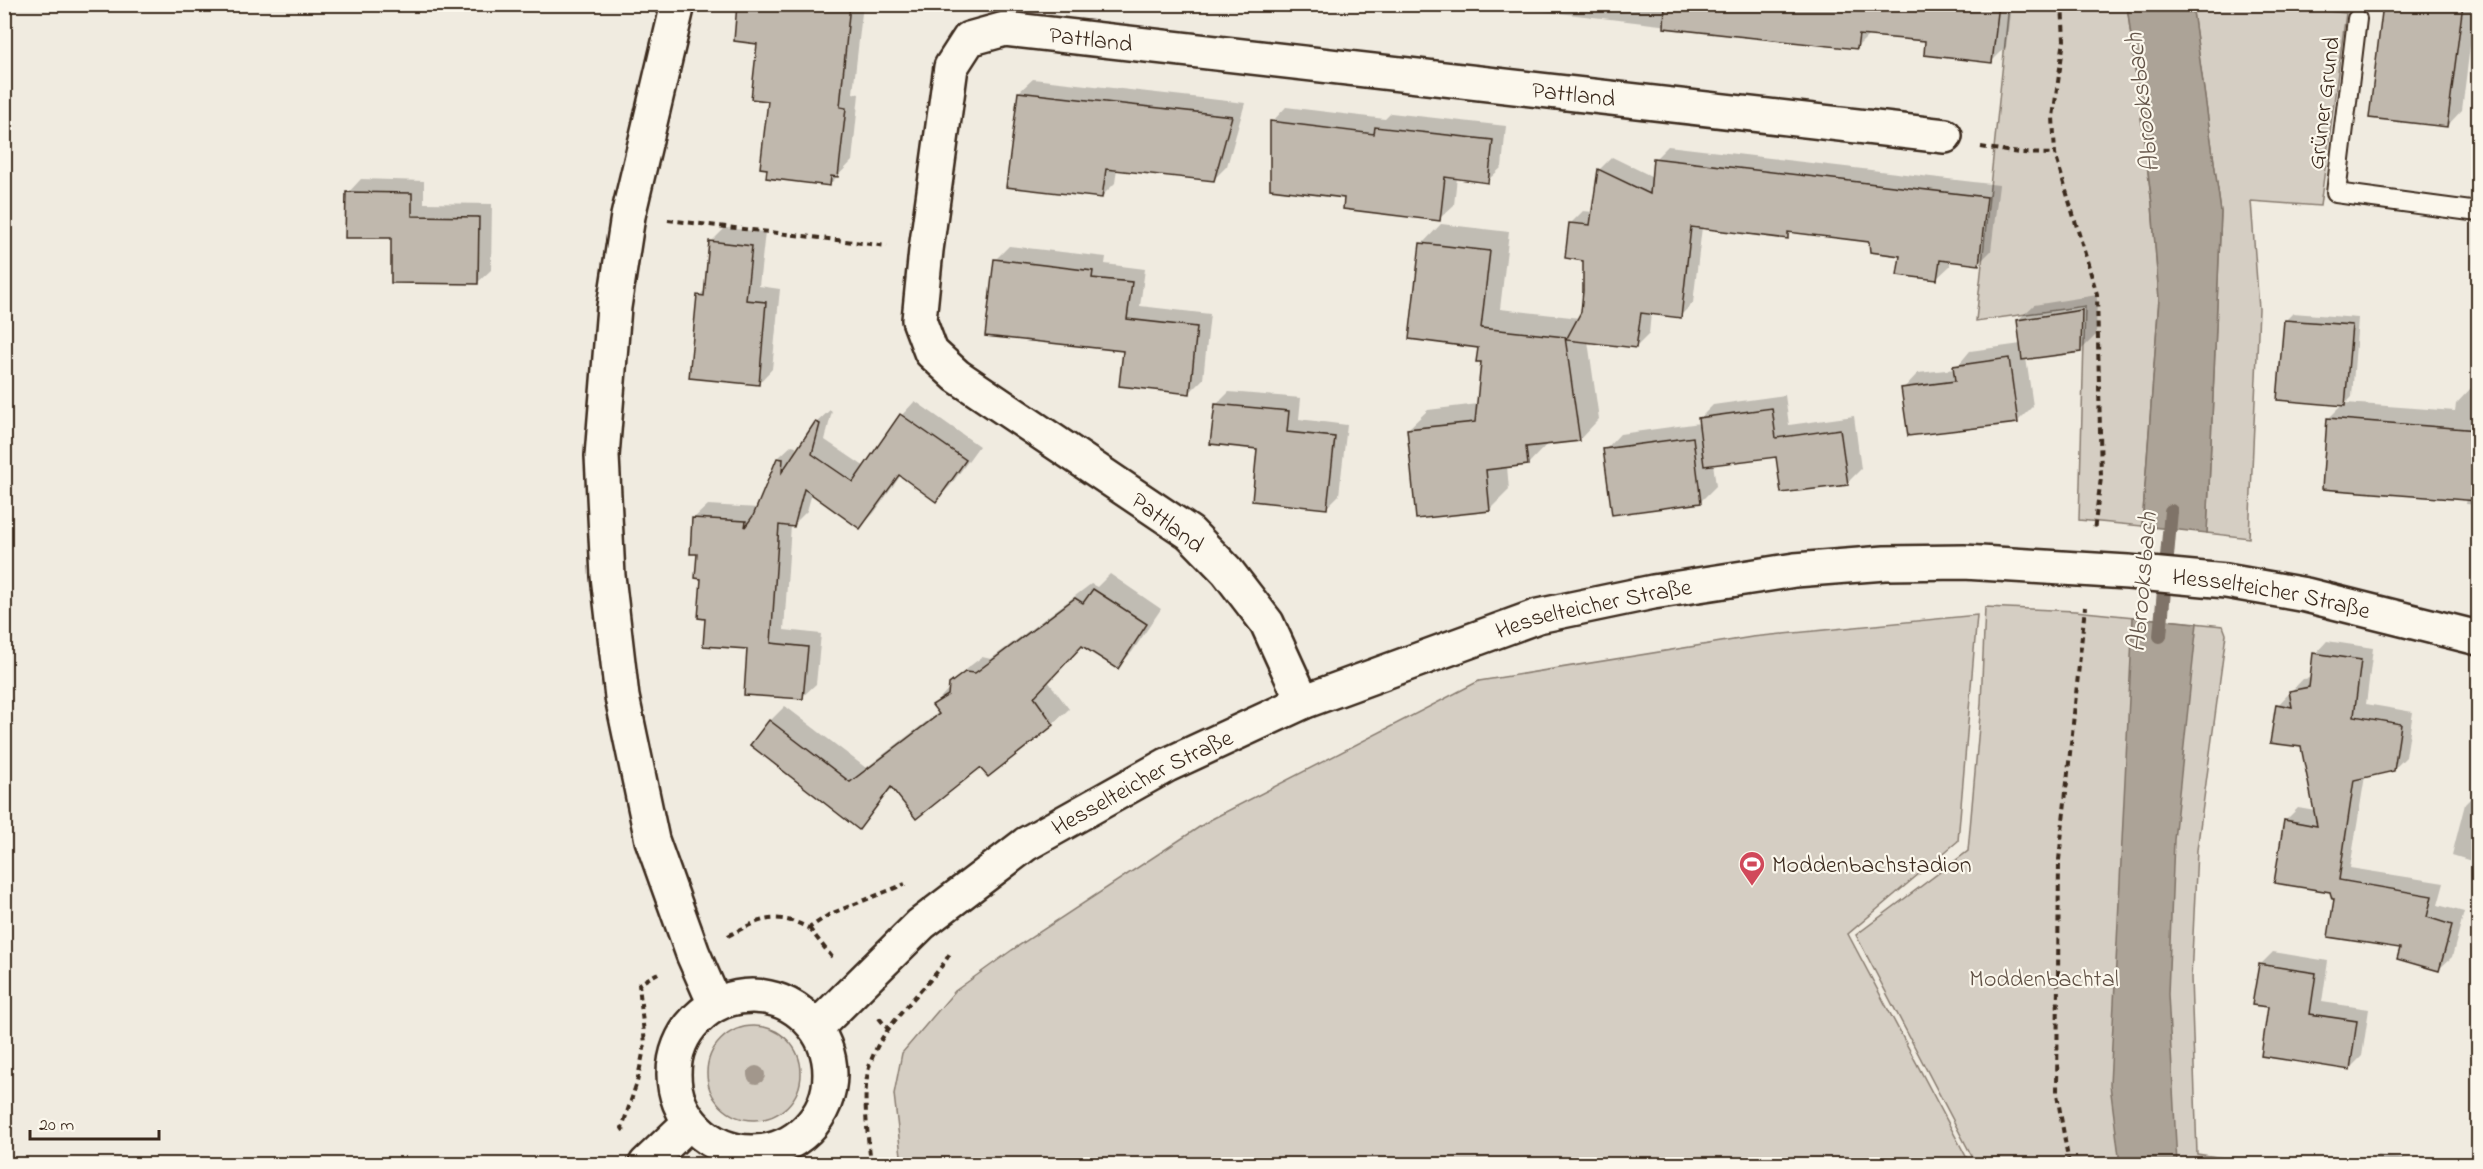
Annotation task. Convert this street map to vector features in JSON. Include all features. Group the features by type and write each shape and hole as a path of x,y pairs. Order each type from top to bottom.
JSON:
{"street":[{"path":"678,4 628,216 614,307 602,456 608,576 622,697 652,840 693,954 715,1004"},
{"name":"Pattland","path":"1303,702 1268,623 1227,571 1190,533 957,375 930,352 919,320 926,250 951,67 969,39 1005,29 1945,136"},
{"name":"Hesselteicher Straße","path":"817,1027 921,924 1026,844 1167,765 1303,702 1538,616 1653,592 1795,570 1885,562 1964,562 2128,572 2226,581 2306,595 2478,638"},
{"path":"751,994 788,1002 817,1027 832,1069 822,1112 795,1154 754,1153 718,1145 690,1122 675,1091 675,1057 690,1026 715,1004 751,994"},
{"path":"647,1163 690,1122"}],"lane":[{"name":"Grüner Grund","path":"2357,20 2336,193 2478,212"}],"path":[{"path":"1945,136 1981,147 2009,152 2055,154"},
{"path":"628,216 926,250"},
{"path":"759,920 784,919 809,928 830,914 908,883"},
{"path":"639,984 645,1044 637,1082 622,1128 647,1163"},
{"path":"871,1164 867,1128 869,1066 876,1048 888,1029"}],"green space":[{"path":"2009,5 2127,5 2152,204 2159,299 2142,526 2079,520 2085,306 1976,321"},
{"path":"2192,5 2328,5 2327,11 2346,13 2320,206 2251,201 2259,309 2249,538 2207,533 2221,212"},
{"name":"Moddenbachtal","path":"1985,607 2075,611 2223,626 2226,634 2197,850 2191,978 2197,1154 2264,1164 1976,1164 1856,935 1968,851 1981,704"},
{"path":"1977,615 1958,841 1848,934 1970,1164 902,1164 894,1094 902,1053 955,991 1012,950 1210,820 1479,681 1752,637"},
{"path":"745,1026 763,1026 788,1039 798,1055 801,1073 798,1091 788,1107 763,1120 745,1120 720,1107 707,1082 707,1064 720,1039"}],"water":[{"path":"2192,4 2221,212 2207,533 2142,526 2159,299 2152,204 2127,5"},
{"path":"2133,617 2197,623 2174,840 2168,994 2177,1164 2120,1164 2110,1085"}],"building":[{"path":"737,4 850,4 840,107 846,108 838,177 831,176 830,186 766,178 767,169 760,168 768,101 751,99 757,44 734,41"},
{"path":"1665,4 1999,4 1992,63 1924,55 1925,41 1859,35 1857,49 1664,28"},
{"path":"2383,4 2463,4 2447,127 2369,118"},
{"path":"1018,92 1232,116 1214,181 1106,169 1102,198 1006,187"},
{"path":"1270,121 1374,134 1375,127 1493,140 1488,183 1445,177 1440,221 1343,209 1344,198 1270,189"},
{"path":"1653,158 1987,197 1979,265 1940,260 1937,280 1897,275 1900,256 1870,252 1869,242 1788,232 1788,239 1691,227 1681,318 1641,313 1636,348 1566,340 1581,312 1583,291 1583,261 1565,258 1569,223 1590,225 1598,169 1650,194"},
{"path":"346,192 412,193 412,216 479,217 478,284 391,283 391,238 345,238"},
{"path":"709,241 752,246 746,300 766,302 759,385 689,378 697,295 704,296"},
{"path":"1420,243 1490,251 1481,328 1565,337 1580,441 1526,447 1528,465 1486,470 1490,511 1416,519 1407,429 1475,422 1481,362 1476,362 1478,348 1409,339"},
{"path":"994,259 1093,271 1092,278 1132,282 1127,319 1197,327 1190,394 1119,386 1123,351 985,336"},
{"path":"2082,310 2081,352 2022,360 2017,320"},
{"path":"2284,320 2352,325 2345,406 2277,400"},
{"path":"2009,358 2018,423 1908,436 1901,388 1955,381 1953,366"},
{"path":"1215,404 1289,411 1287,432 1335,437 1327,509 1252,501 1257,449 1210,444"},
{"path":"1772,408 1776,438 1840,429 1848,485 1781,493 1776,457 1704,466 1698,418"},
{"path":"900,414 966,460 936,502 899,475 860,529 804,489 794,527 779,525 771,643 808,647 803,699 744,695 747,649 703,646 705,619 698,618 701,579 695,578 697,554 690,554 692,518 746,521 745,527 753,516 777,458 783,459 782,472 815,422 820,424 812,454 853,482"},
{"path":"2327,418 2478,430 2478,501 2322,489"},
{"path":"1693,437 1701,503 1612,515 1603,449"},
{"path":"1093,589 1147,624 1118,669 1082,646 1034,697 1054,725 988,777 980,768 916,819 891,787 859,830 750,745 769,720 850,782 939,714 932,705 948,695 949,684 965,672 975,673 1075,598 1083,603"},
{"path":"2313,653 2361,660 2354,716 2401,724 2394,771 2354,780 2339,880 2432,896 2427,917 2452,925 2439,971 2397,959 2400,948 2328,937 2334,899 2330,892 2274,883 2284,820 2317,826 2301,747 2270,743 2276,704 2292,707 2289,691 2309,687"},
{"path":"2259,964 2316,973 2310,1014 2357,1021 2350,1070 2261,1056 2268,1007 2252,1005"}],"waterway":[{"name":"Abrooksbach","path":"2160,636 2171,511"}],"place":[{"name":"Moddenbachstadion","path":"1752,887"}]}
